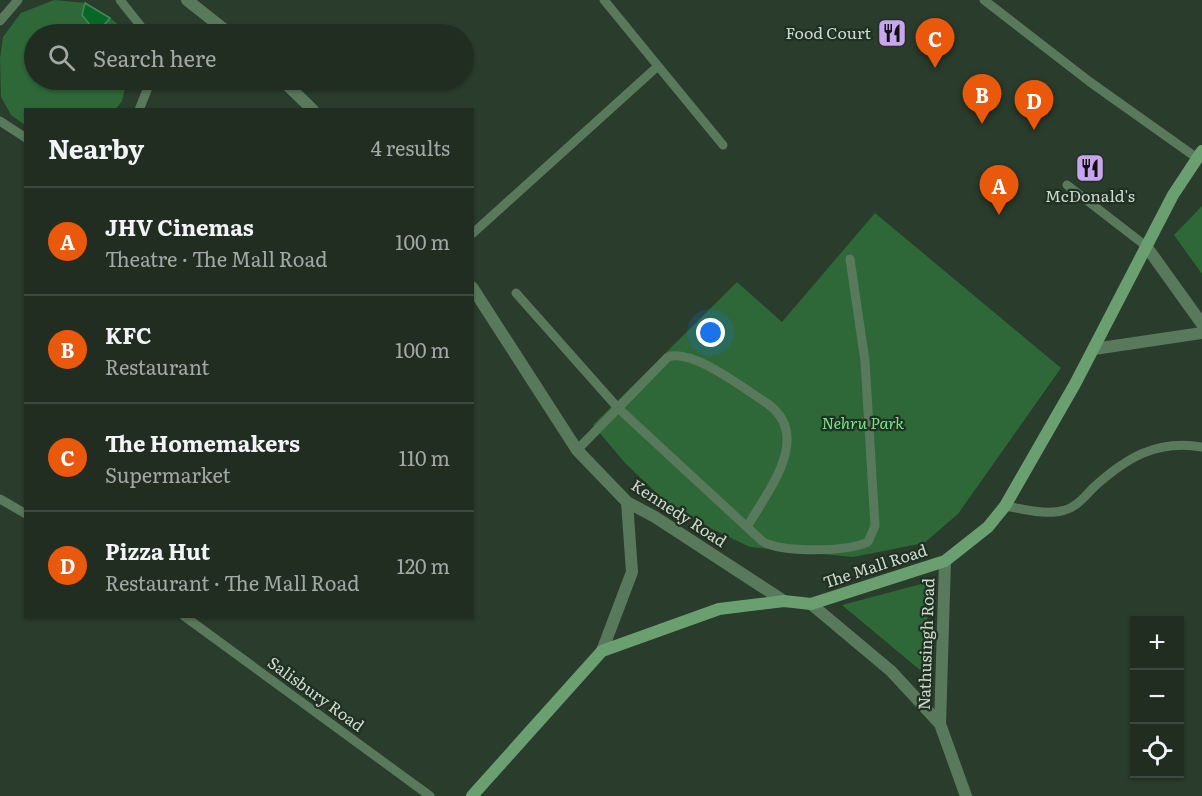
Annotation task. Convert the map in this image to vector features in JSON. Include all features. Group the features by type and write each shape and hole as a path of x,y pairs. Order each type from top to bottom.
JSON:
{"street":[{"path":"187,0 217,24"},
{"path":"292,90 311,108"},
{"name":"The Mall Road","path":"472,796 602,651 719,609 784,600 811,604 945,561 988,527 1005,506 1094,349 1173,195 1200,155"},
{"path":"1146,246 1202,324"},
{"name":"Kennedy Road","path":"474,290 577,450 627,502 655,517 784,600"},
{"path":"1094,349 1202,333"},
{"path":"602,651 632,572 627,502"},
{"name":"Nathusingh Road","path":"945,561 940,724 966,796"},
{"path":"811,604 891,671 940,724"}],"lane":[{"path":"0,21 18,0"},
{"path":"120,0 139,24"},
{"path":"603,0 723,145"},
{"path":"984,0 1090,82 1200,155"},
{"path":"474,232 658,66"},
{"path":"140,108 147,90"},
{"path":"0,121 24,137"},
{"path":"1067,186 1146,246"},
{"path":"516,293 618,408 768,544 784,548 850,548 868,542 872,537 875,511 865,361 850,259"},
{"path":"577,450 662,362 675,355 698,361 779,412 787,423 784,458 747,527"},
{"path":"1005,506 1048,512 1067,510 1113,469 1143,451 1167,445 1202,447"},
{"path":"0,499 24,513"},
{"name":"Salisbury Road","path":"187,618 430,796"}],"green space":[{"path":"54,0 85,3 82,15 99,24 24,24 24,90 125,90 122,101 117,108 24,108 24,124 11,115 1,97 0,58 3,37 21,13"},
{"path":"110,18 117,24 105,24"},
{"path":"1202,206 1202,274 1174,235"},
{"name":"Nehru Park","path":"875,213 1061,368 958,514 924,543 853,557 750,547 712,529 663,499 625,463 593,425 737,282 782,322"},
{"path":"925,583 932,680 842,605"}],"shaded area":[{"path":"85,3 110,18 105,24 89,24 82,15"}],"place":[{"name":"Food Court","path":"892,33"},
{"name":"The Homemakers","path":"935,68"},
{"name":"KFC","path":"982,124"},
{"name":"Pizza Hut","path":"1034,130"},
{"name":"McDonald's","path":"1090,168"},
{"name":"JHV Cinemas","path":"999,215"}]}
